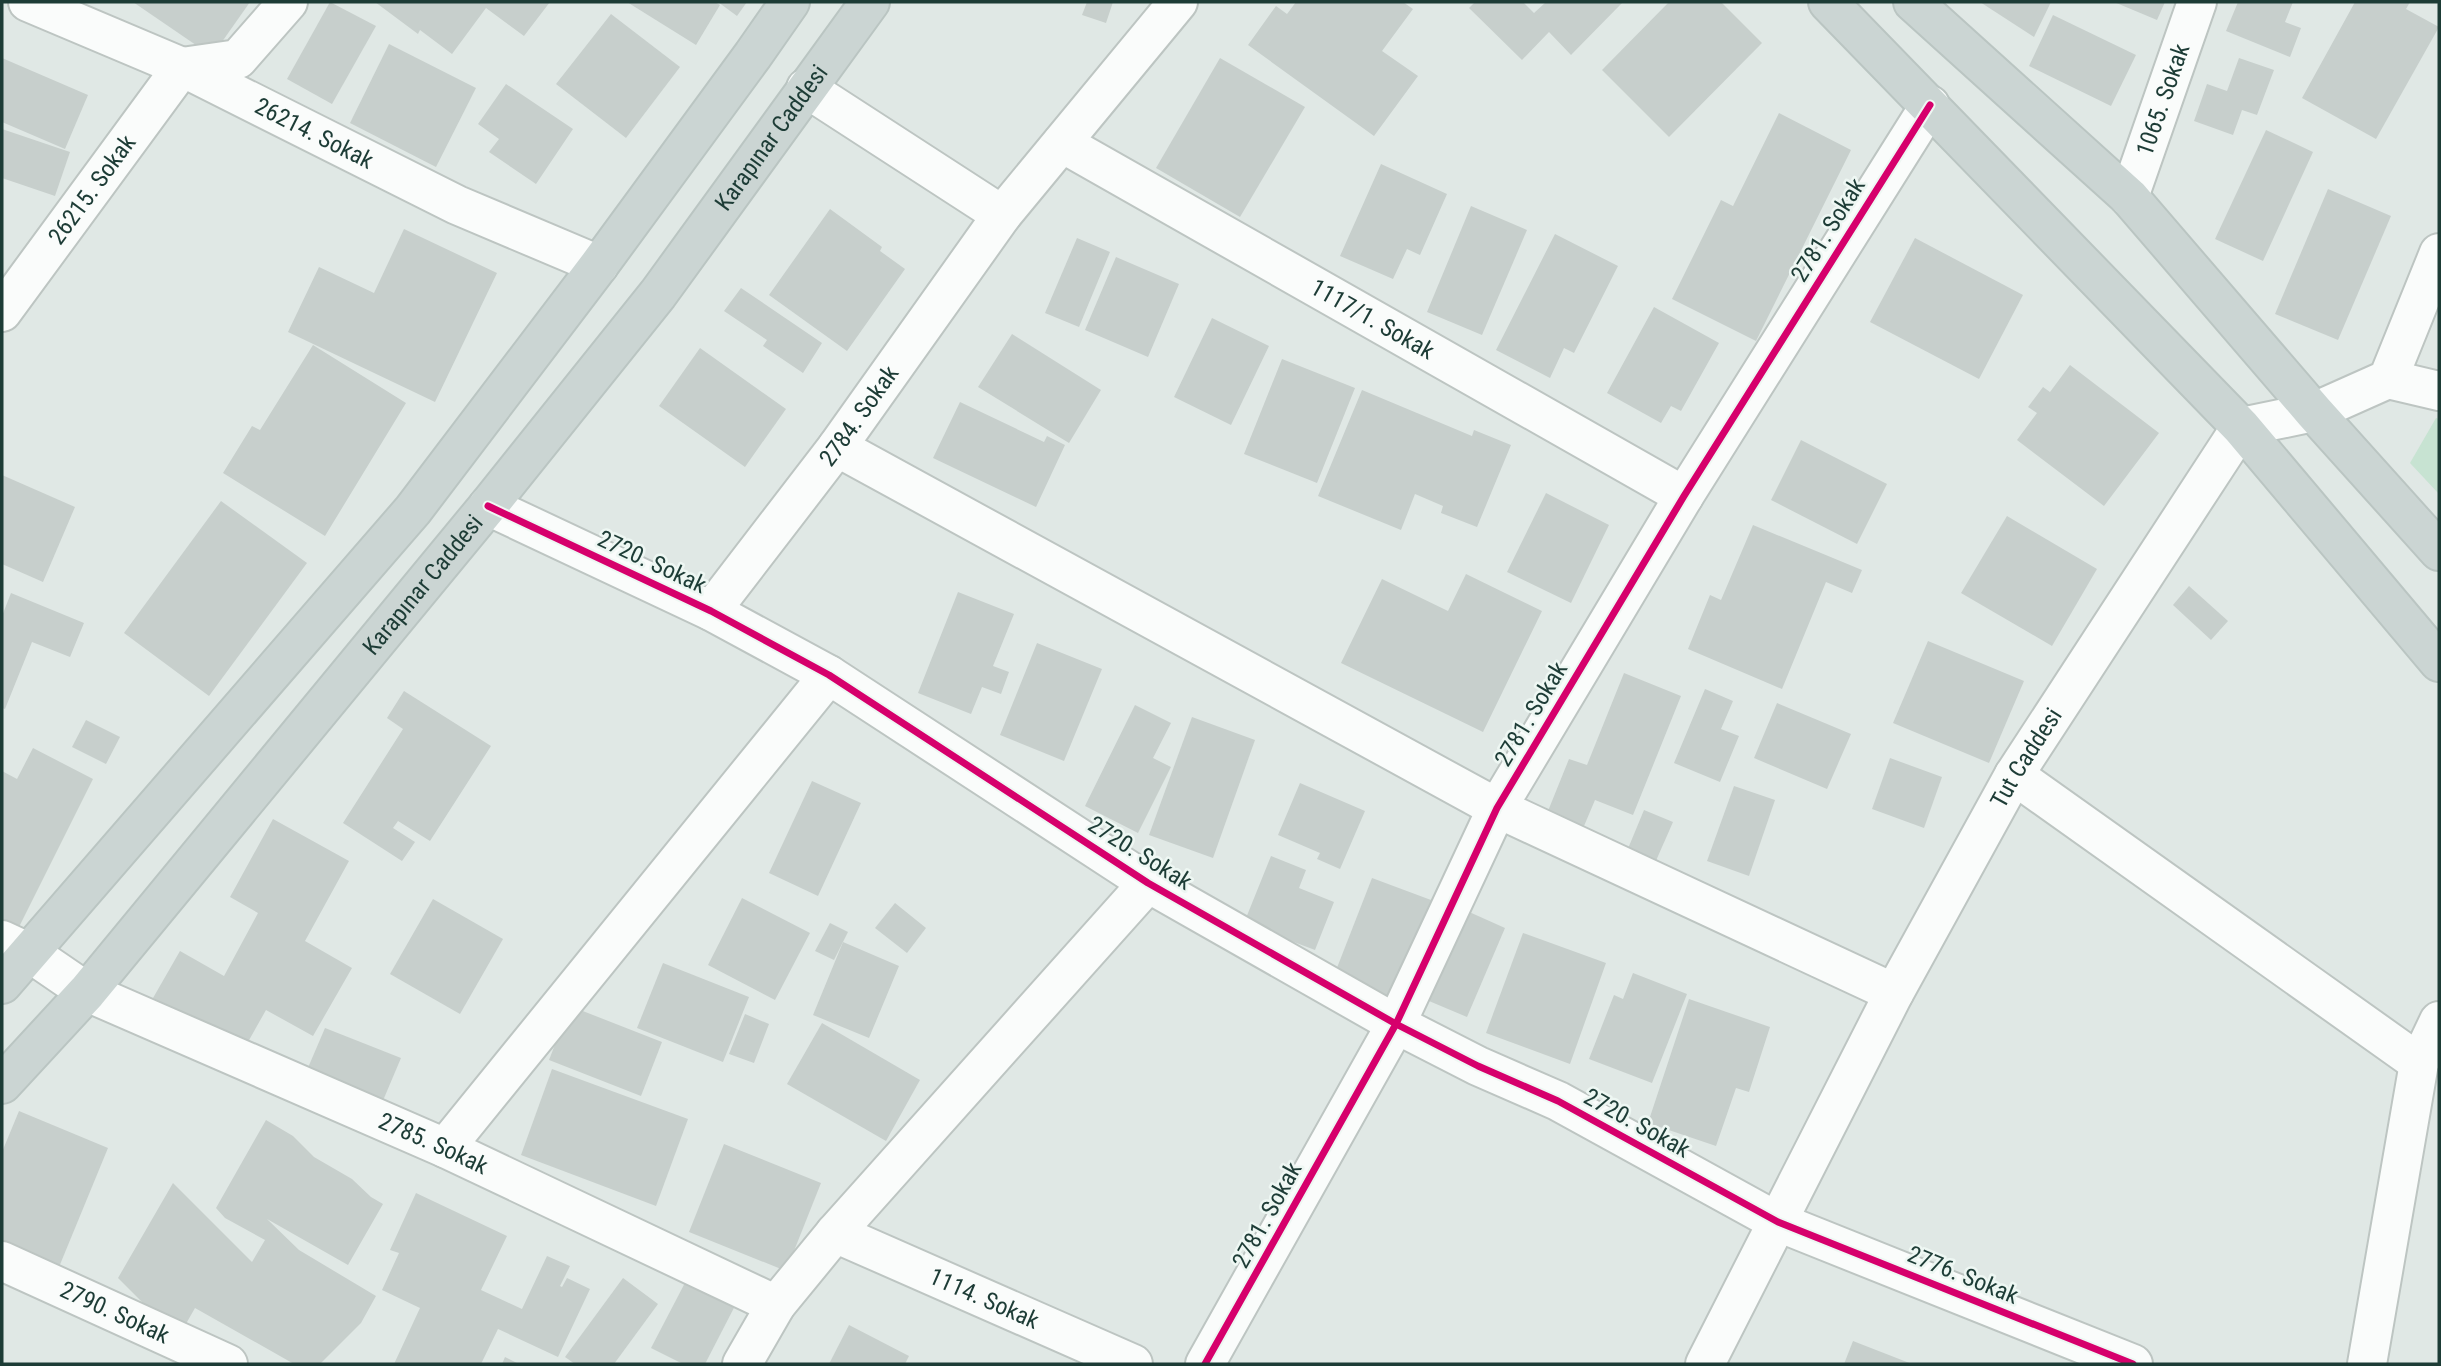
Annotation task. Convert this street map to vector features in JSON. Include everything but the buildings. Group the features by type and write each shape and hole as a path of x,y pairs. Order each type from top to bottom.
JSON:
{"main road":[{"path":"2,984 16,946 413,510 598,265 790,2"},
{"name":"Karapınar Caddesi","path":"2,1084 87,992 488,506 658,294 870,2"},
{"path":"1828,2 2241,427 2439,662"},
{"path":"1913,2 2129,197 2314,412 2439,551"}],"street":[{"name":"26214. Sokak","path":"28,2 182,67 457,205 598,265"},
{"path":"182,67 238,59 288,2"},
{"name":"2784. Sokak","path":"712,611 837,447 1002,215 1178,2"},
{"name":"1065. Sokak","path":"2129,197 2197,2"},
{"name":"26215. Sokak","path":"2,312 182,67"},
{"path":"807,88 1002,215"},
{"name":"2781. Sokak","path":"1205,1364 1396,1024 1497,808 1684,496 1930,105"},
{"name":"1117/1. Sokak","path":"1062,143 1684,496"},
{"path":"2388,379 2439,253"},
{"path":"2241,427 2314,412 2388,379 2439,391"},
{"name":"Tut Caddesi","path":"1705,1364 1894,993 2014,775 2241,427"},
{"path":"837,447 1497,808 1894,993"},
{"name":"2720. Sokak","path":"488,506 712,611 830,676 1148,883 1396,1024 1478,1066 1558,1101 1778,1222"},
{"path":"445,1148 830,676"},
{"path":"2014,775 2419,1063"},
{"path":"742,1364 776,1305 835,1233 1148,883"},
{"name":"2785. Sokak","path":"16,946 87,992 445,1148 776,1305"},
{"path":"2367,1364 2419,1063 2439,1021"},
{"name":"2776. Sokak","path":"1778,1222 2133,1364"},
{"name":"1114. Sokak","path":"835,1233 1132,1364"},
{"name":"2790. Sokak","path":"2,1261 228,1364"}],"green space":[{"path":"2436,418 2439,419 2439,494 2410,463"}],"cycle path":[{"path":"1205,1364 1396,1024 1497,808 1684,496 1930,105"},
{"path":"488,506 711,611 829,675 1148,883 1396,1024 1478,1066 1558,1101 1778,1222 2133,1364"}]}
